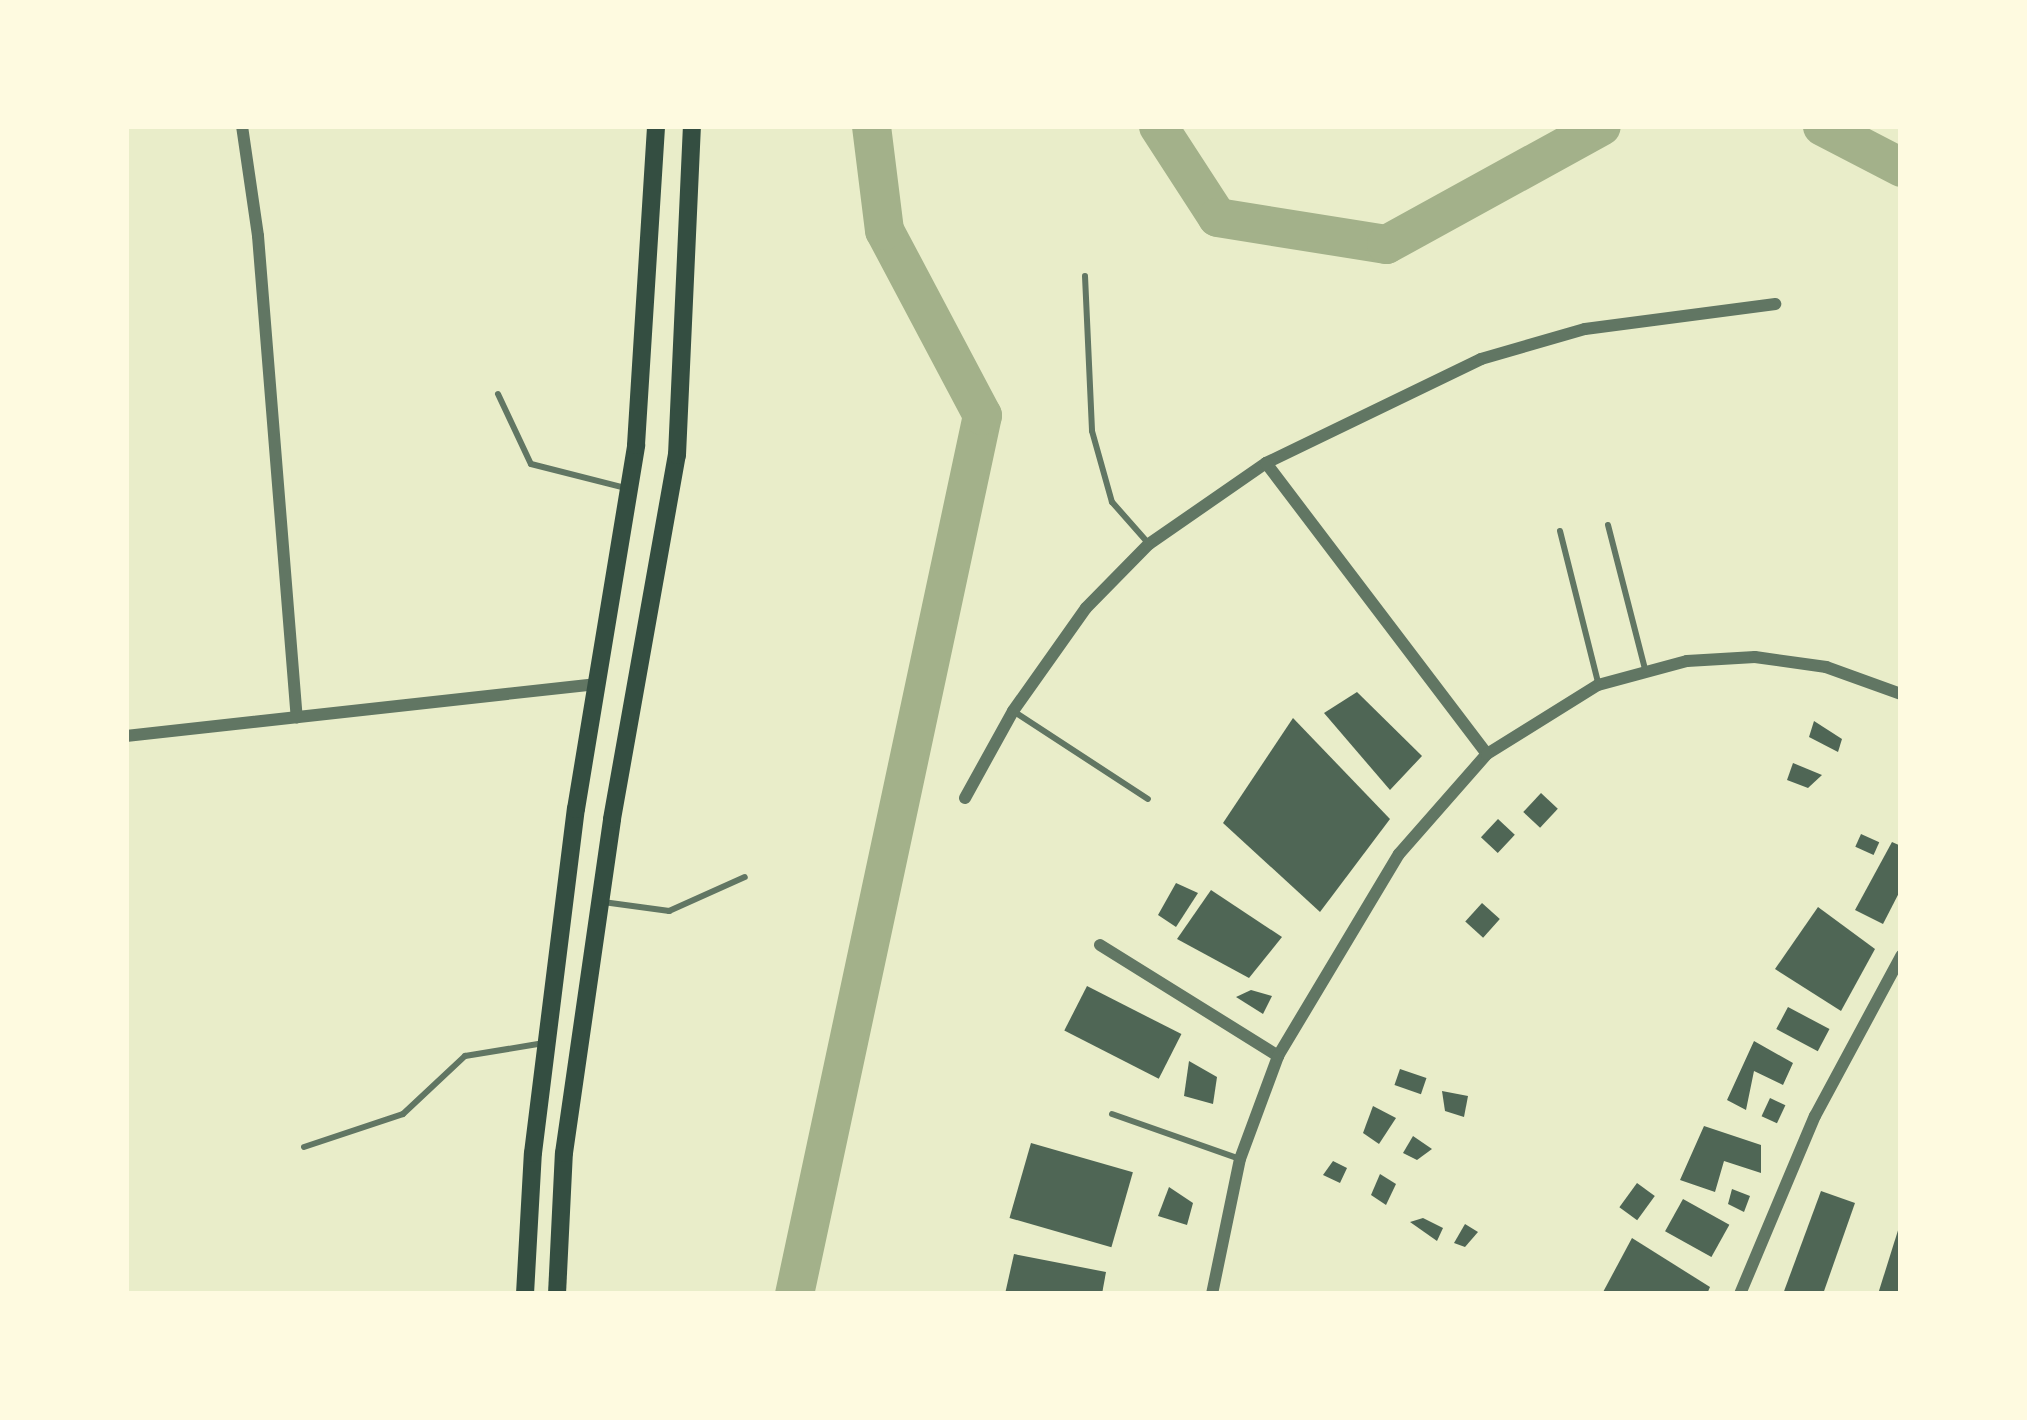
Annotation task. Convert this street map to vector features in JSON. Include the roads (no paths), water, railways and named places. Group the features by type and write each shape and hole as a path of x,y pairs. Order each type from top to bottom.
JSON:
{"main road":[{"path":"525,1294 548,1042 629,488 656,219 656,126"},
{"path":"557,1294 564,1153 600,902 677,455 692,126"}],"street":[{"path":"242,126 258,236 297,717"},
{"path":"965,798 1013,711 1086,608 1149,544 1266,463 1481,359 1585,328 1775,304"},
{"path":"1266,463 1487,754"},
{"path":"1212,1294 1240,1159 1278,1056 1399,854 1487,754 1598,685 1646,669 1755,657 1826,667 1901,694"},
{"path":"126,736 597,684"},
{"path":"1100,945 1278,1056"},
{"path":"1740,1294 1815,1116 1901,956"}],"lane":[{"path":"1085,276 1092,431 1112,502 1149,544"},
{"path":"498,394 532,464 629,488"},
{"path":"1608,526 1646,669"},
{"path":"1560,531 1598,685"},
{"path":"1013,711 1148,799"},
{"path":"600,902 669,911 745,877"},
{"path":"304,1147 414,1108 465,1055 548,1042"},
{"path":"1112,1114 1240,1159"}],"waterway":[{"path":"794,1294 982,415 884,230 871,126"},
{"path":"1158,126 1217,217 1386,244 1601,126"},
{"path":"1822,126 1901,167"}]}
